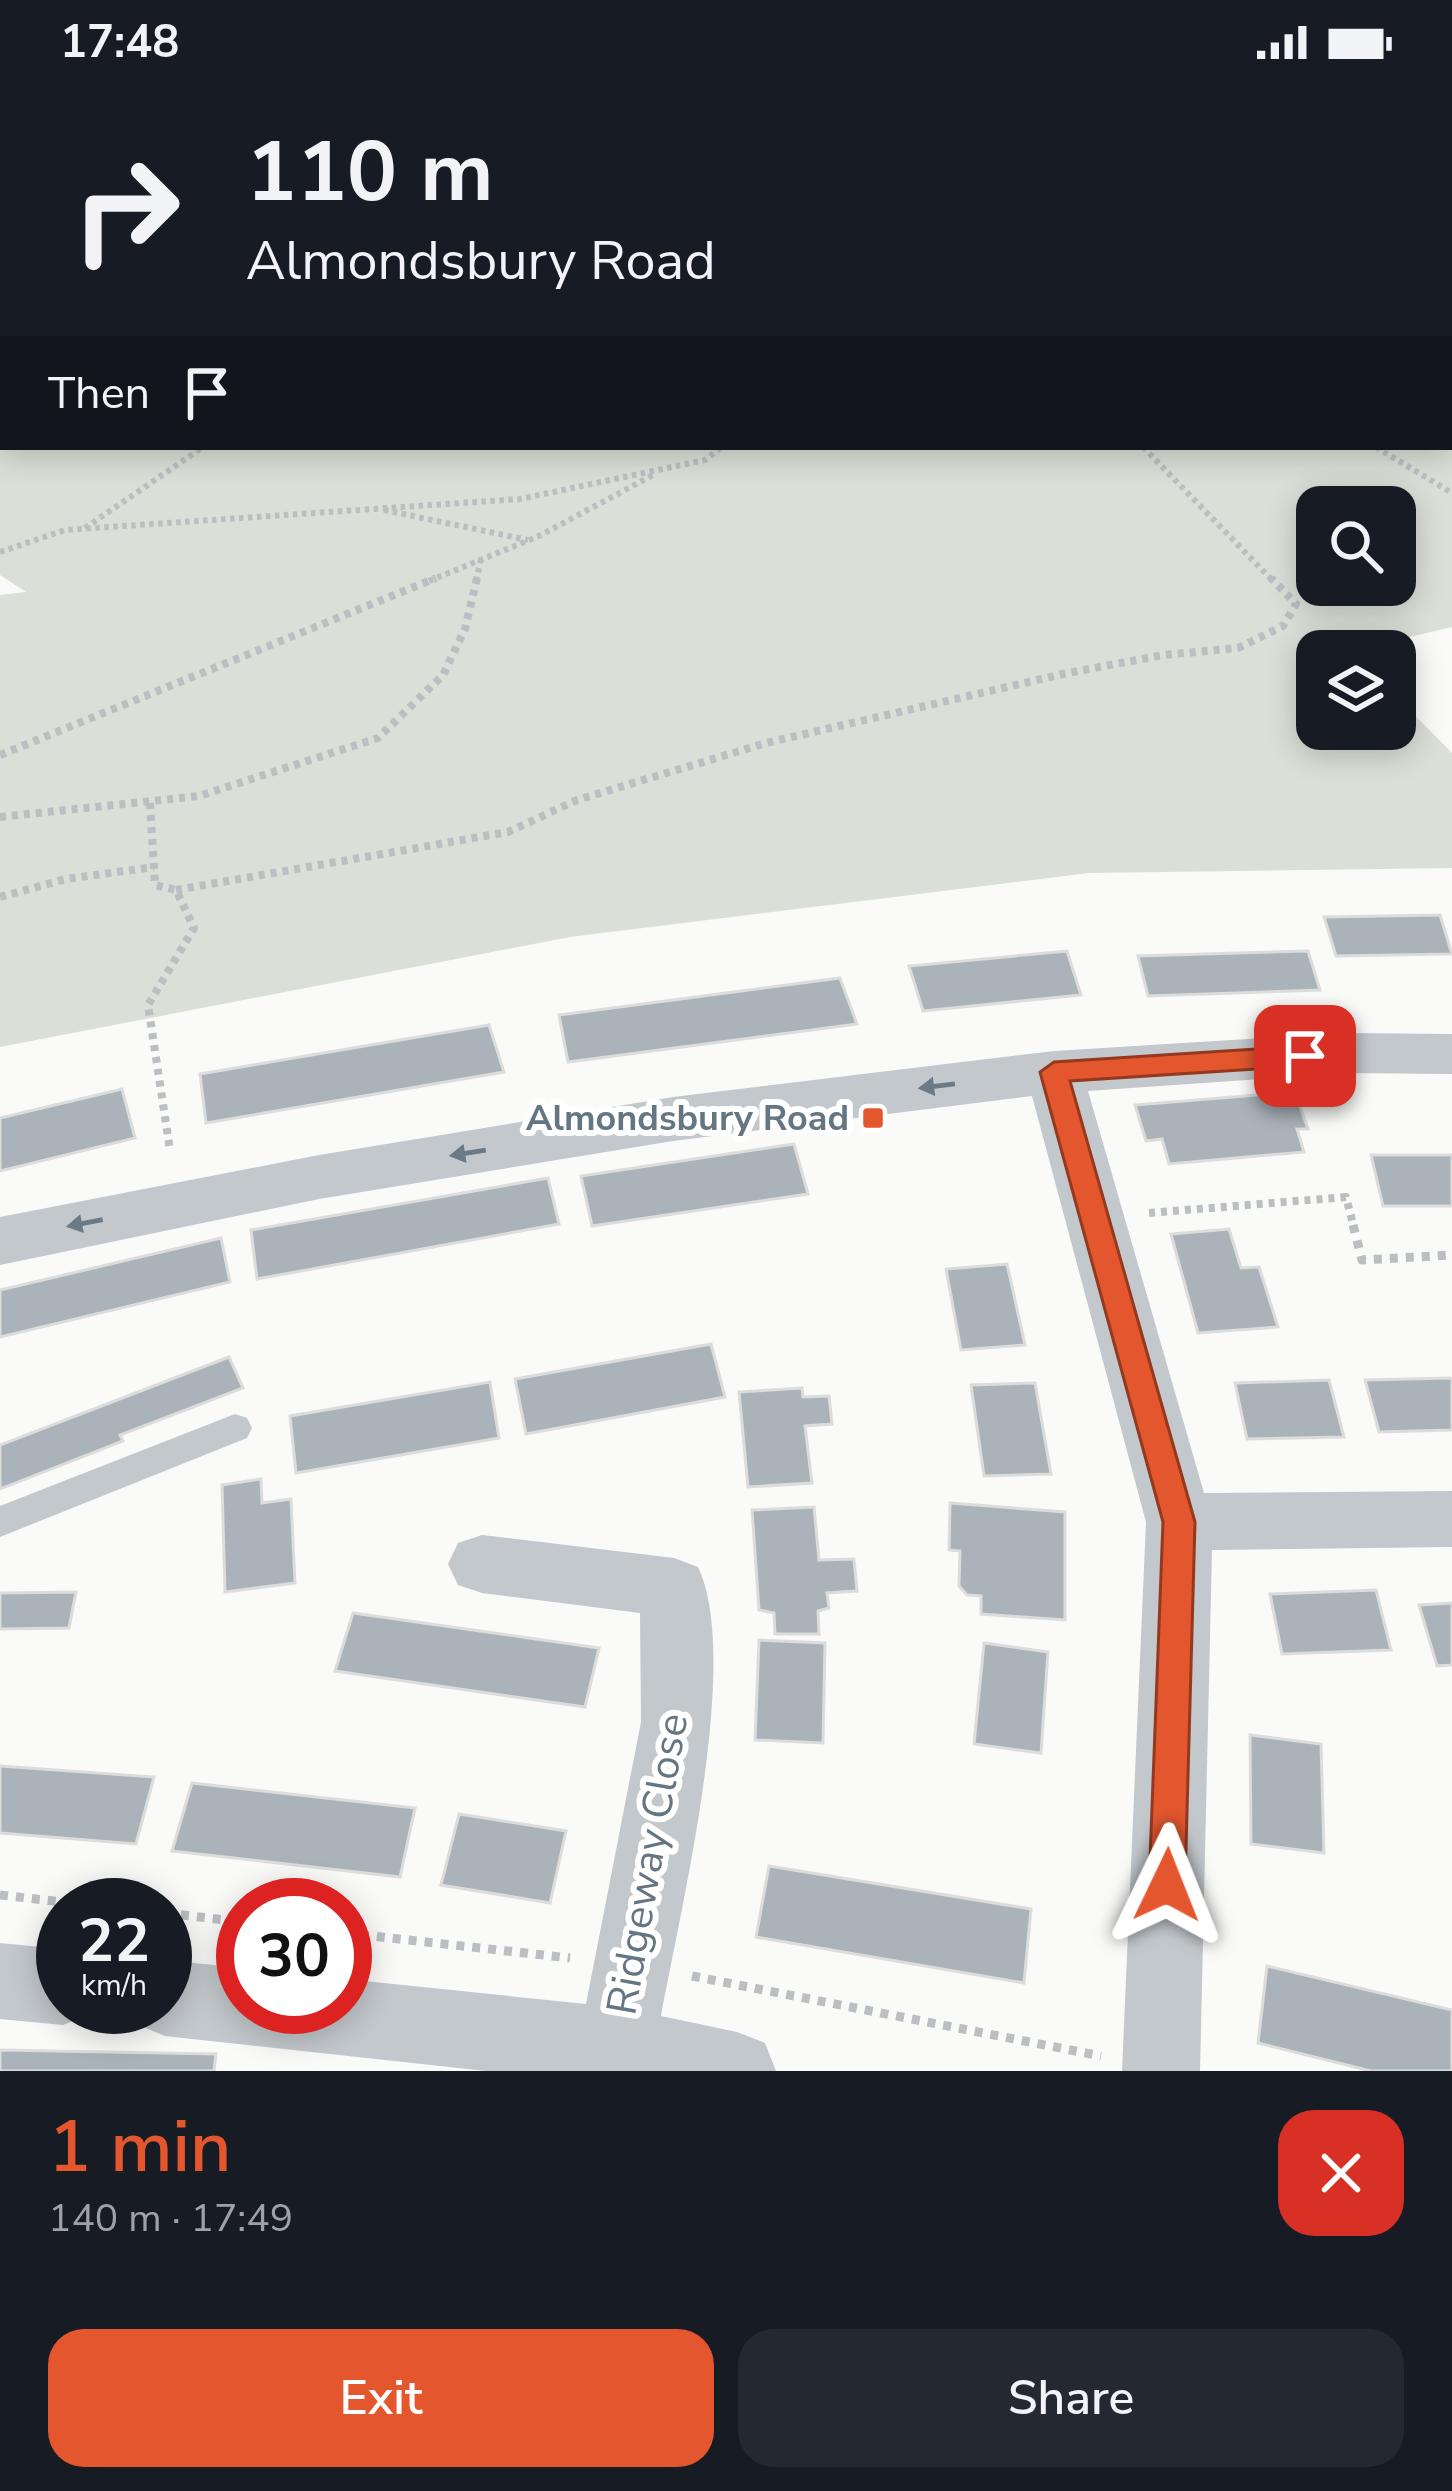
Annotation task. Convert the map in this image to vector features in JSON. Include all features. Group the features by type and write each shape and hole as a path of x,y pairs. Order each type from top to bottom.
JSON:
{"street":[{"path":"0,1241 319,1178 673,1119 1054,1072 1347,1053 1452,1054"},
{"path":"1054,1072 1179,1522 1161,2069"},
{"path":"1179,1522 1452,1519"},
{"name":"Ridgeway Close","path":"482,1564 674,1588 677,1722 617,2046"},
{"path":"0,1981 36,1985"},
{"path":"372,2020 617,2046 737,2071"}],"lane":[{"path":"0,1522 236,1428"}],"path":[{"path":"84,529 199,450"},
{"path":"0,552 65,530 520,499 705,460 718,450"},
{"path":"150,803 155,885 176,890 508,832 577,800 766,743 1063,674 1163,655 1238,648 1283,626 1296,604 1146,450"},
{"path":"1381,450 1452,493"},
{"path":"0,755 530,540 666,468"},
{"path":"378,508 530,540"},
{"path":"0,817 199,796 378,738 443,675 465,629 481,559"},
{"path":"0,897 66,879 154,867"},
{"path":"170,1150 148,1005 194,928 176,890"},
{"path":"1094,1217 1346,1197 1362,1260 1452,1255"},
{"path":"0,1895 36,1899"},
{"path":"372,1936 632,1965 1161,2069"}],"shaded area":[{"path":"0,450 1452,450 1452,627 1416,636 1416,630 1296,630 1296,750 1416,750 1416,716 1452,753 1452,868 1089,873 570,937 0,1047 0,595 26,592 0,575"}],"building":[{"path":"1440,915 1452,954 1336,956 1324,917"},
{"path":"1067,951 1081,995 923,1011 909,966"},
{"path":"1308,951 1320,990 1148,996 1138,956"},
{"path":"840,978 857,1024 568,1062 559,1015"},
{"path":"489,1025 504,1072 206,1123 200,1074"},
{"path":"122,1089 135,1138 0,1171 0,1118"},
{"path":"1295,1092 1308,1129 1297,1129 1304,1152 1169,1164 1162,1139 1146,1141 1135,1105"},
{"path":"794,1144 808,1194 592,1226 581,1176"},
{"path":"1371,1155 1452,1155 1452,1206 1383,1206"},
{"path":"548,1178 559,1224 257,1279 251,1230"},
{"path":"1229,1229 1241,1268 1259,1267 1278,1327 1198,1333 1171,1234"},
{"path":"221,1238 230,1282 0,1337 0,1290"},
{"path":"1007,1264 1025,1345 961,1350 946,1269"},
{"path":"711,1344 725,1397 526,1434 515,1379"},
{"path":"229,1357 243,1388 120,1435 123,1441 0,1489 0,1445"},
{"path":"1452,1378 1452,1430 1379,1432 1365,1380"},
{"path":"1329,1380 1344,1437 1247,1439 1235,1383"},
{"path":"490,1382 499,1438 296,1473 290,1416"},
{"path":"1035,1383 1051,1474 984,1476 971,1385"},
{"path":"802,1388 803,1397 829,1396 832,1424 805,1426 812,1483 748,1487 739,1392"},
{"path":"261,1479 262,1503 291,1499 295,1583 225,1592 222,1485"},
{"path":"950,1503 1065,1512 1065,1620 981,1614 981,1596 967,1595 959,1586 960,1551 949,1550"},
{"path":"814,1507 819,1560 854,1559 857,1591 827,1593 829,1608 818,1611 819,1634 775,1634 774,1613 759,1610 752,1510"},
{"path":"1376,1590 1391,1650 1282,1654 1270,1594"},
{"path":"76,1592 69,1628 0,1629 0,1593"},
{"path":"1452,1603 1452,1665 1437,1666 1419,1605"},
{"path":"353,1613 599,1648 585,1707 335,1671"},
{"path":"759,1640 825,1643 823,1743 755,1740"},
{"path":"984,1643 1048,1652 1041,1753 974,1744"},
{"path":"1250,1735 1321,1744 1324,1853 1251,1844"},
{"path":"0,1766 154,1777 136,1844 0,1833"},
{"path":"192,1783 415,1808 400,1877 172,1851"},
{"path":"459,1814 566,1831 550,1903 441,1885"},
{"path":"769,1866 1031,1909 1024,1983 756,1937"},
{"path":"1267,1966 1452,2010 1452,2071 1371,2071 1258,2043"},
{"path":"0,2050 216,2054 214,2071 0,2071"}],"place":[{"name":"Almondsbury Road","path":"873,1118"}],"route":[{"path":"1167,1885 1179,1522 1054,1072 1305,1056"}]}
